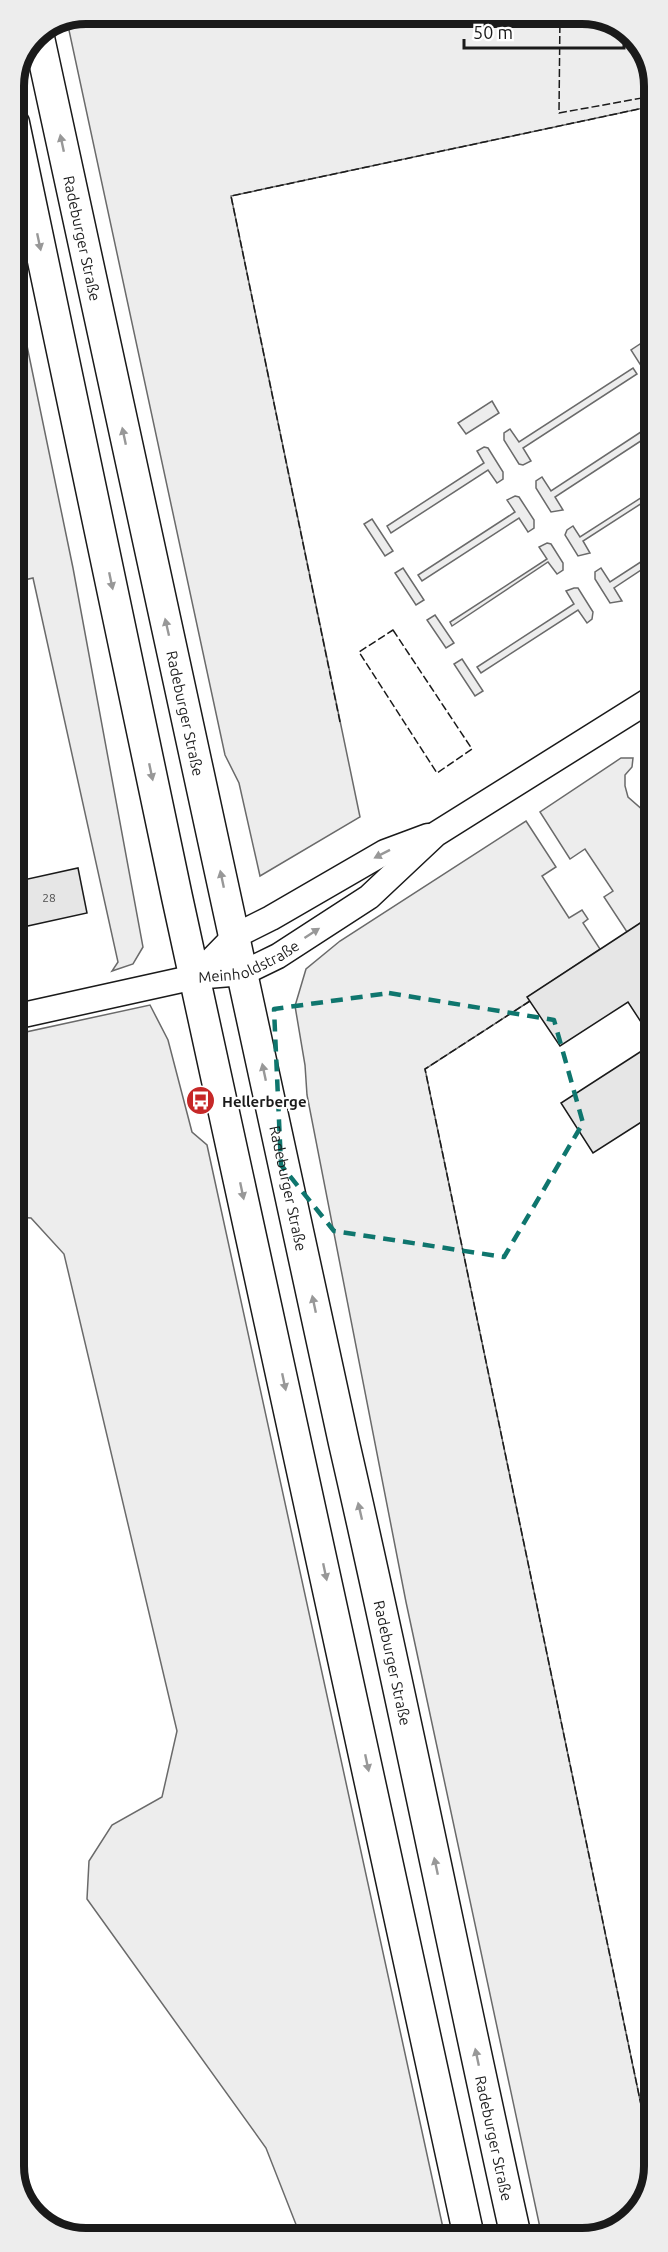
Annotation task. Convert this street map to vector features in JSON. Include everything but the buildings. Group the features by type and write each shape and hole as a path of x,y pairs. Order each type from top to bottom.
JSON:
{"main road":[{"name":"Radeburger Straße","path":"40,44 344,1443 388,1633 427,1826 514,2228"},
{"path":"24,170 195,977 467,2228"}],"street":[{"name":"Meinholdstraße","path":"195,977 243,973 278,956 369,897 436,834 644,704"},
{"name":"Meinholdstraße","path":"195,977 235,936 271,918 385,852 436,834"},
{"path":"24,1015 195,977"}],"highlighted area":[{"path":"389,993 554,1020 583,1123 504,1257 334,1231 281,1165 274,1009"}],"shaded area":[{"path":"86,24 586,24 613,32 631,48 639,62 643,74 644,108 231,196 360,817 260,876 239,783 225,755 68,27"},
{"path":"24,331 73,568 143,947 133,964 112,971 118,962 33,578 24,580"},
{"path":"640,344 644,350 644,370 631,350"},
{"path":"633,368 637,374 523,448 531,461 523,465 519,464 504,440 504,433 510,429 519,442"},
{"path":"492,401 499,413 466,434 458,423"},
{"path":"644,430 644,439 555,497 563,510 551,512 536,488 536,481 542,477 551,491"},
{"path":"484,447 488,448 503,472 503,479 497,483 488,470 391,533 387,526 484,463 477,451"},
{"path":"515,496 519,497 534,520 534,528 528,532 519,518 422,581 418,575 515,512 507,500"},
{"path":"644,496 644,502 583,541 590,553 578,556 565,535 567,530 573,526 580,537"},
{"path":"372,519 393,551 385,556 364,524"},
{"path":"547,543 551,544 563,563 563,570 557,574 548,562 452,626 450,622 547,559 539,547"},
{"path":"644,560 644,568 614,588 622,601 610,603 595,579 595,572 601,568 610,582"},
{"path":"403,568 424,600 416,605 395,573"},
{"path":"578,588 593,612 592,619 587,623 578,610 481,673 477,667 574,604 566,591"},
{"path":"435,615 454,643 446,648 427,620"},
{"path":"462,659 483,691 475,696 454,664"},
{"path":"621,758 633,758 632,767 625,775 625,786 628,797 644,811 644,921 627,932 604,897 613,891 585,849 570,859 540,812"},
{"path":"526,821 556,867 542,876 569,918 582,910 588,919 583,923 600,949 528,997 530,1001 425,1069 644,2119 644,2166 638,2193 623,2213 613,2220 594,2227 540,2228 406,1602 307,1095 305,1065 295,1006 306,969 340,941"},
{"path":"150,1005 168,1040 192,1132 207,1145 443,2228 297,2228 266,2148 87,1899 89,1861 112,1825 162,1797 177,1731 64,1254 31,1218 24,1218 24,1032"},
{"path":"24,1305 27,1310 24,1334"}],"fence":[{"path":"560,24 559,113 644,98"},
{"path":"340,722 231,196 644,108"},
{"path":"393,630 472,749 437,773 359,652 393,630"},
{"path":"530,1001 425,1069 644,2119"}],"place":[{"name":"Hellerberge","path":"201,1101"}]}
